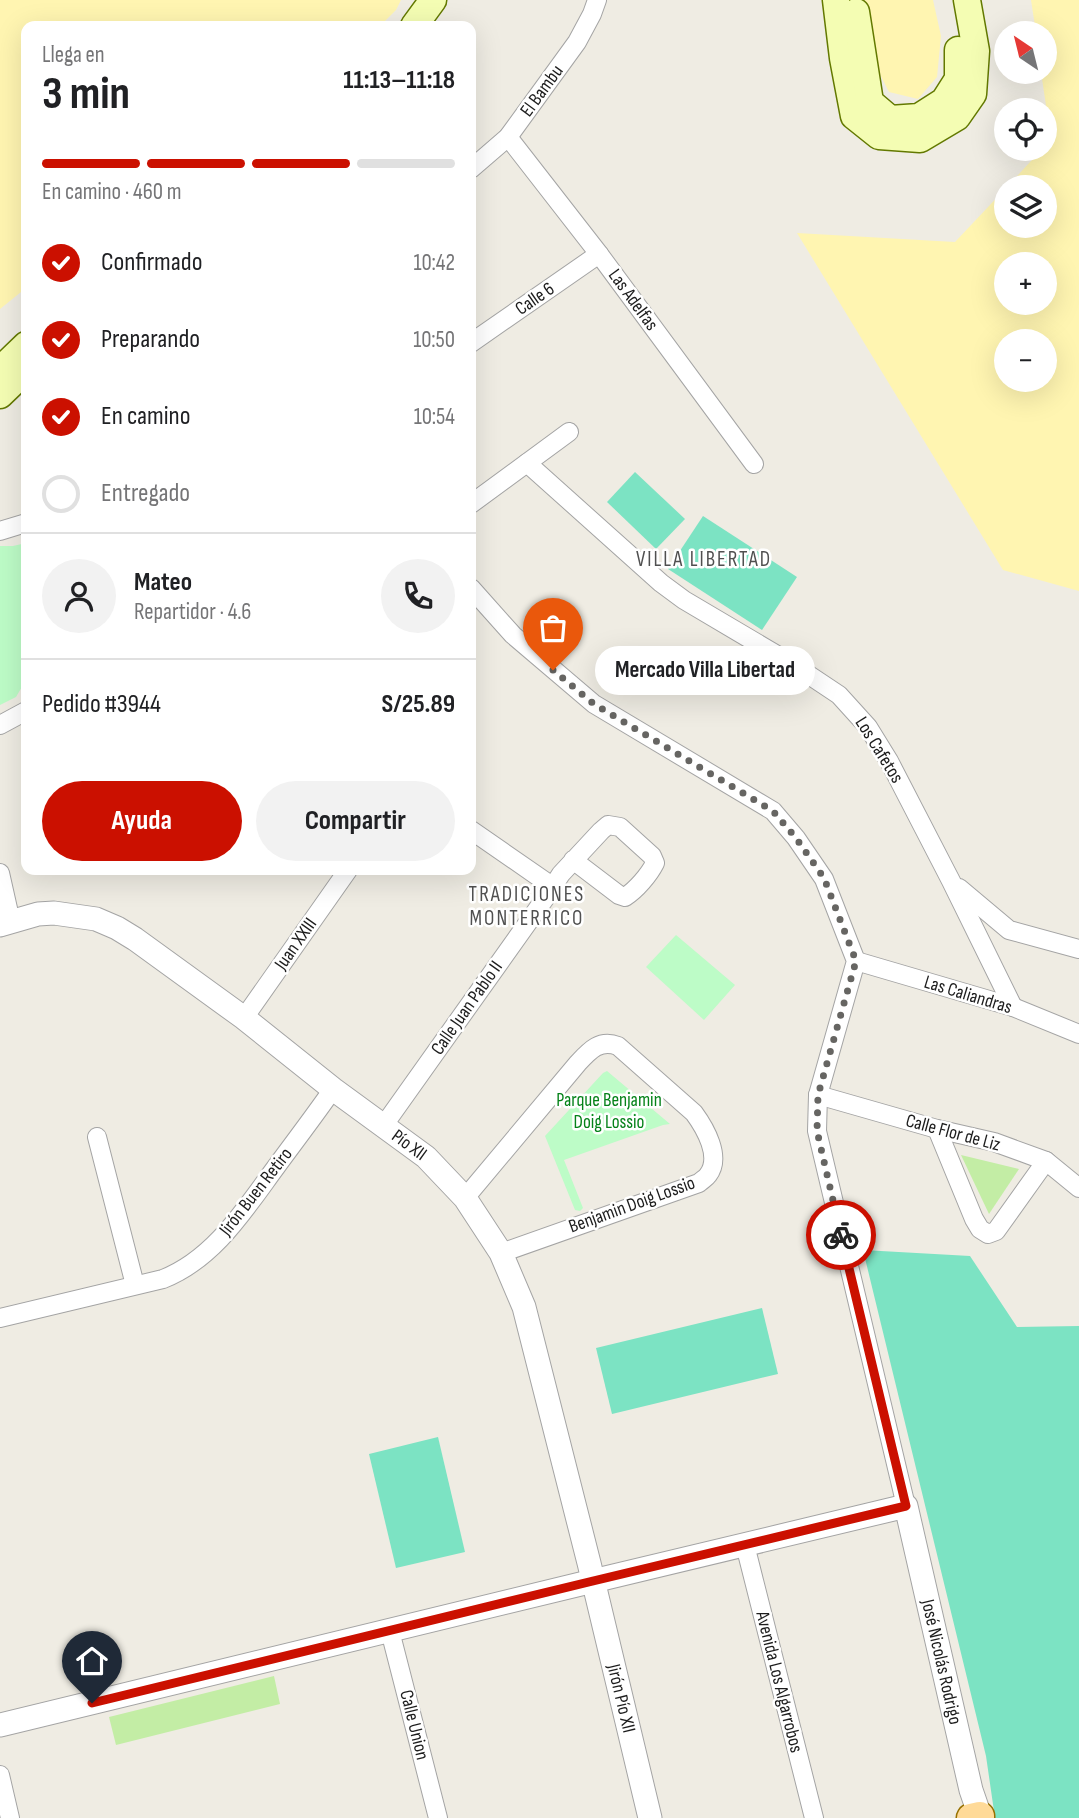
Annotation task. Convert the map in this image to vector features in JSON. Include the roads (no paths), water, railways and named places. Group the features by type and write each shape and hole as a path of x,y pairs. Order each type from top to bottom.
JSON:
{"main road":[{"path":"418,21 433,0"},
{"path":"437,21 450,0"},
{"path":"836,0 854,116 879,136 920,139 957,117 973,94 976,51 967,0"},
{"path":"853,0 870,102 890,119 919,117 944,102 958,79 958,36 953,0"},
{"path":"13,380 21,358"}],"street":[{"name":"El Bambu","path":"476,165 508,137 577,42 597,0"},
{"name":"Las Adelfas","path":"508,137 599,254 754,464"},
{"name":"Calle 6","path":"476,340 599,254"},
{"path":"476,500 569,432"},
{"name":"Los Cafetos","path":"527,463 661,583 684,600 839,695 868,727 951,881 1013,1007"},
{"path":"0,531 21,525"},
{"path":"0,1725 906,1506 817,1131 818,1095 856,961 824,878 773,811 594,704 513,635 476,594"},
{"path":"0,725 21,714"},
{"name":"Calle Juan Pablo II","path":"384,1125 549,890 573,860 601,831 608,825 620,827 652,856 655,863 625,897 573,860"},
{"path":"476,833 546,882 549,890"},
{"path":"0,873 5,923"},
{"name":"Juan XXIII","path":"244,1018 344,875"},
{"path":"951,881 1009,930 1079,949"},
{"name":"Pío XII","path":"5,923 38,914 54,913 96,919 117,928 244,1018 426,1157 465,1198 501,1253 524,1307 593,1581"},
{"name":"Las Caliandras","path":"856,961 1013,1007 1079,1034"},
{"name":"Benjamin Doig Lossio","path":"465,1198 578,1063 598,1045 609,1042 618,1046 694,1113 700,1122 711,1147 713,1164 708,1175 699,1183 501,1253"},
{"name":"Jirón Buen Retiro","path":"0,1318 175,1274 201,1256 235,1223 333,1088"},
{"name":"Calle Flor de Liz","path":"818,1095 937,1129 995,1142 1046,1161 1079,1188"},
{"path":"937,1129 974,1219 988,1234 996,1231 1046,1161"},
{"path":"97,1137 135,1286"},
{"name":"José Nicolás Rodrigo","path":"906,1506 977,1817"},
{"name":"Avenida Los Algarrobos","path":"745,1545 814,1818"},
{"name":"Jirón Pío XII","path":"593,1581 650,1818"},
{"name":"Calle Union","path":"390,1631 438,1818"},
{"path":"0,1775 10,1818"}],"place":[{"name":"Mercado Villa Libertad","path":"553,670"}],"district":[{"name":"VILLA LIBERTAD","path":"704,559"},
{"name":"TRADICIONES MONTERRICO","path":"527,906"}],"park label":[{"name":"Parque Benjamin Doig Lossio","path":"609,1111"}]}
